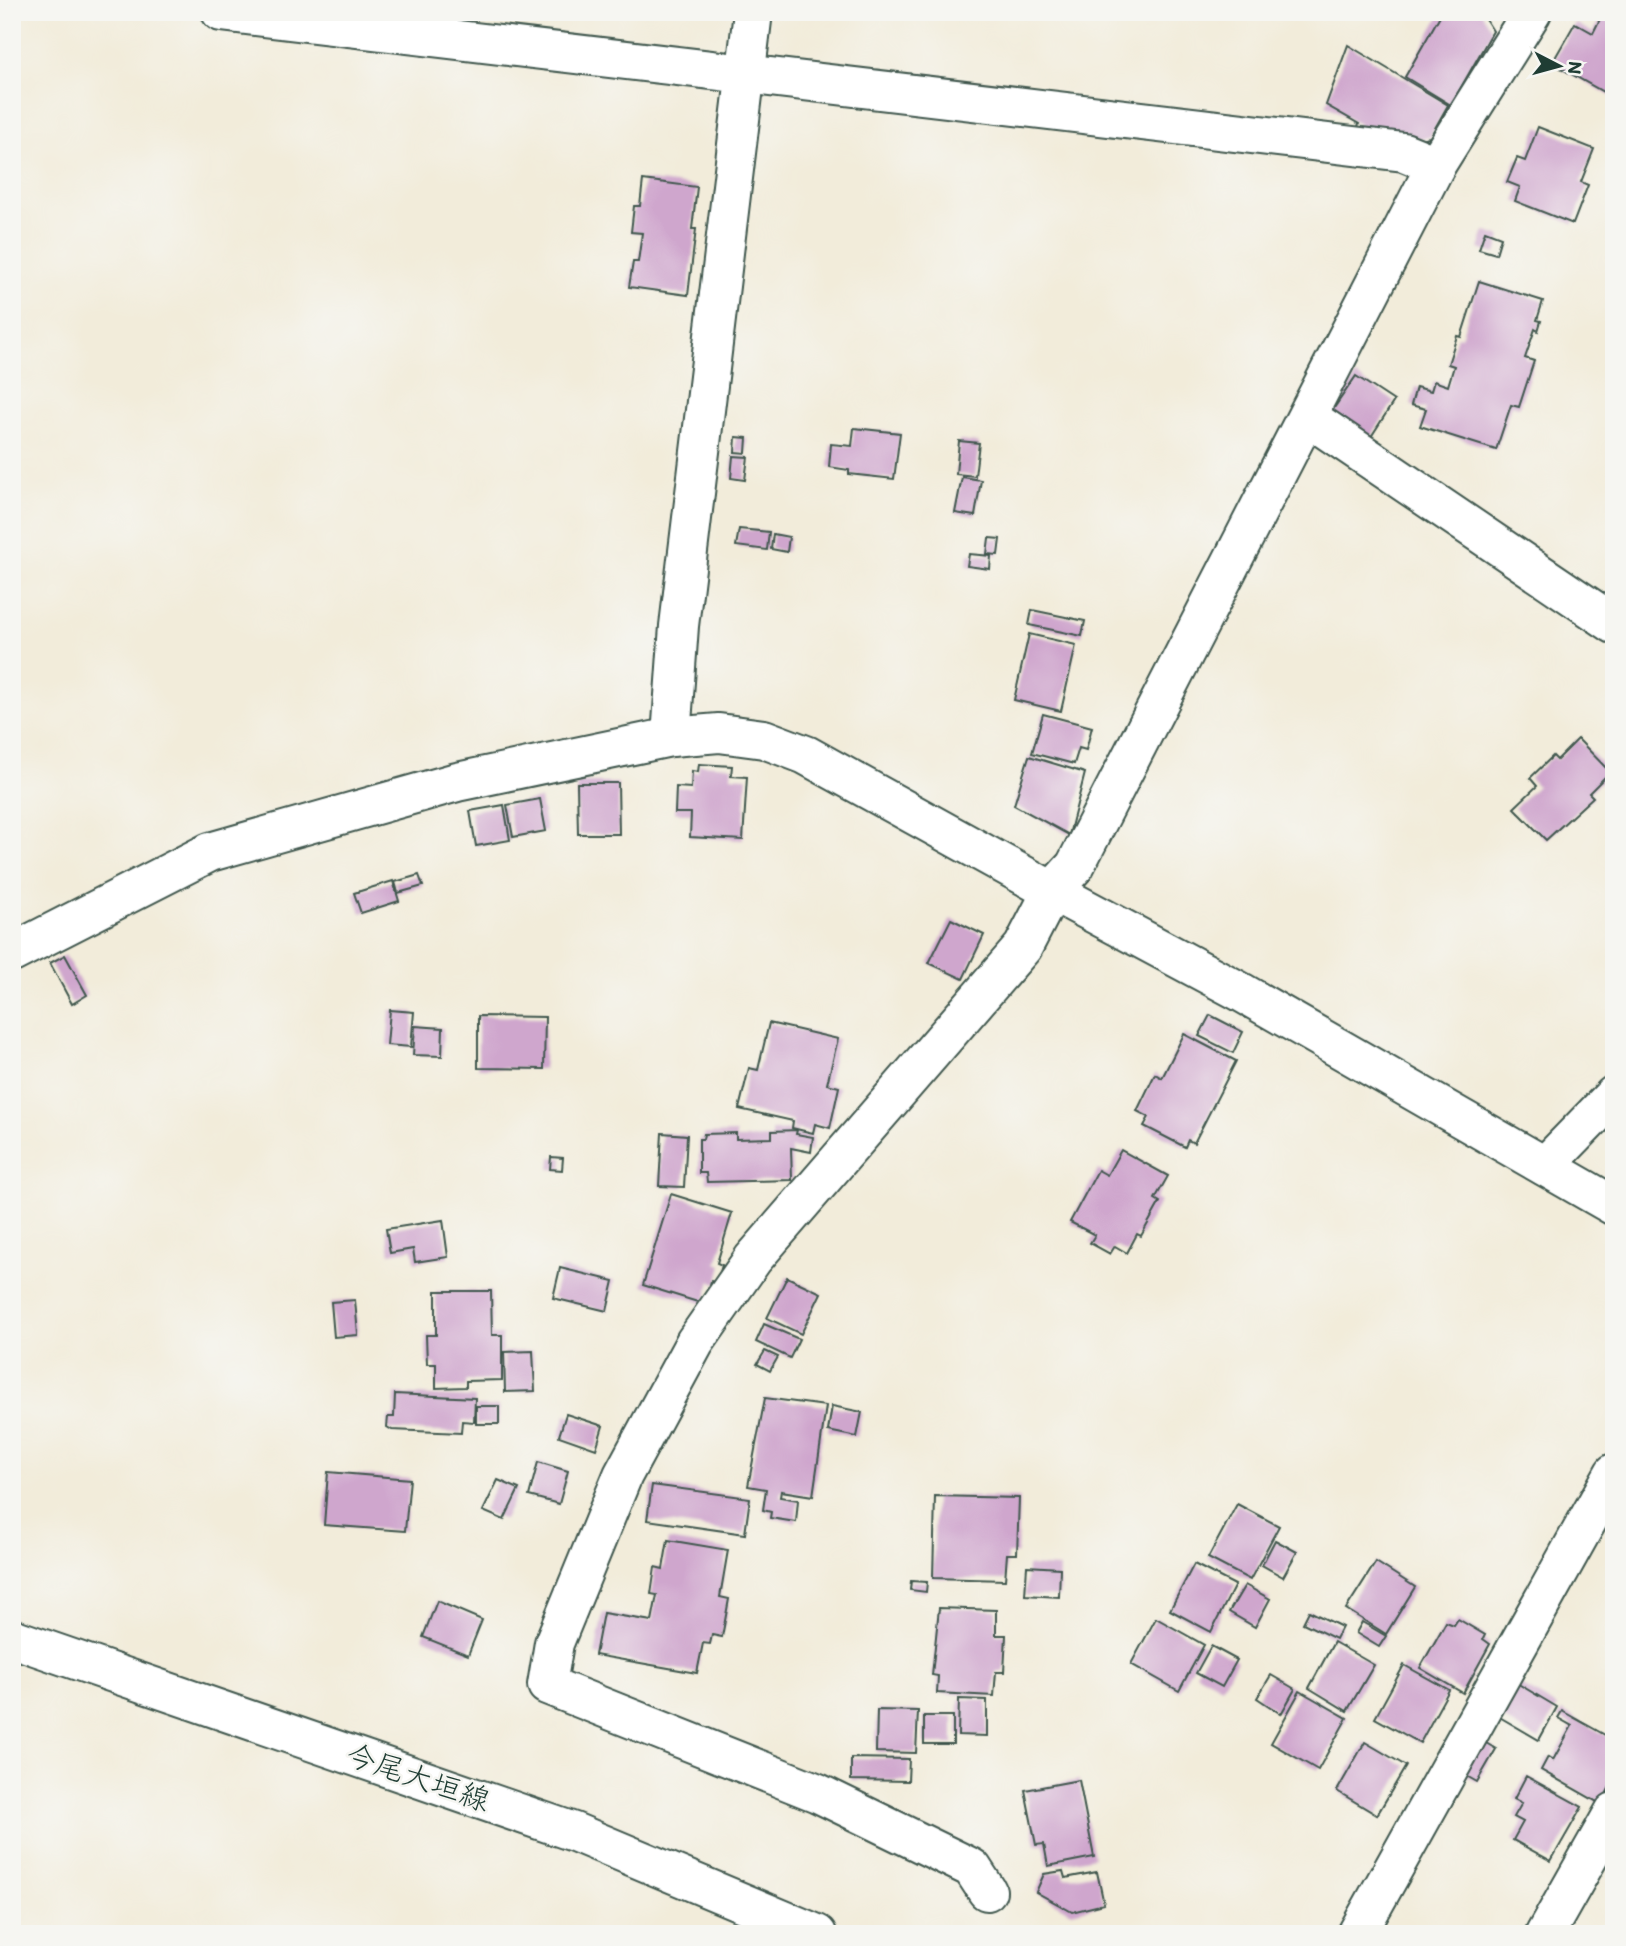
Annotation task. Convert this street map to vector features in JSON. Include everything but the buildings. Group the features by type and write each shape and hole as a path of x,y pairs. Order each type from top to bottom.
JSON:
{"street":[{"path":"220,12 1404,152 1436,165"},
{"path":"671,737 679,626 753,12"},
{"path":"987,1891 972,1868 818,1793 547,1685 554,1643 623,1475 695,1342 753,1259 1023,947 1052,891 1075,866 1436,165 1532,12"},
{"path":"1308,417 1614,624"},
{"path":"12,953 210,852 457,782 671,737 730,735 764,739 806,755 1241,992 1614,1206"},
{"path":"1545,1166 1614,1095"},
{"path":"1357,1934 1614,1473"},
{"name":"今尾大垣線","path":"12,1638 574,1832 817,1934"},
{"path":"1545,1934 1614,1812"}]}
